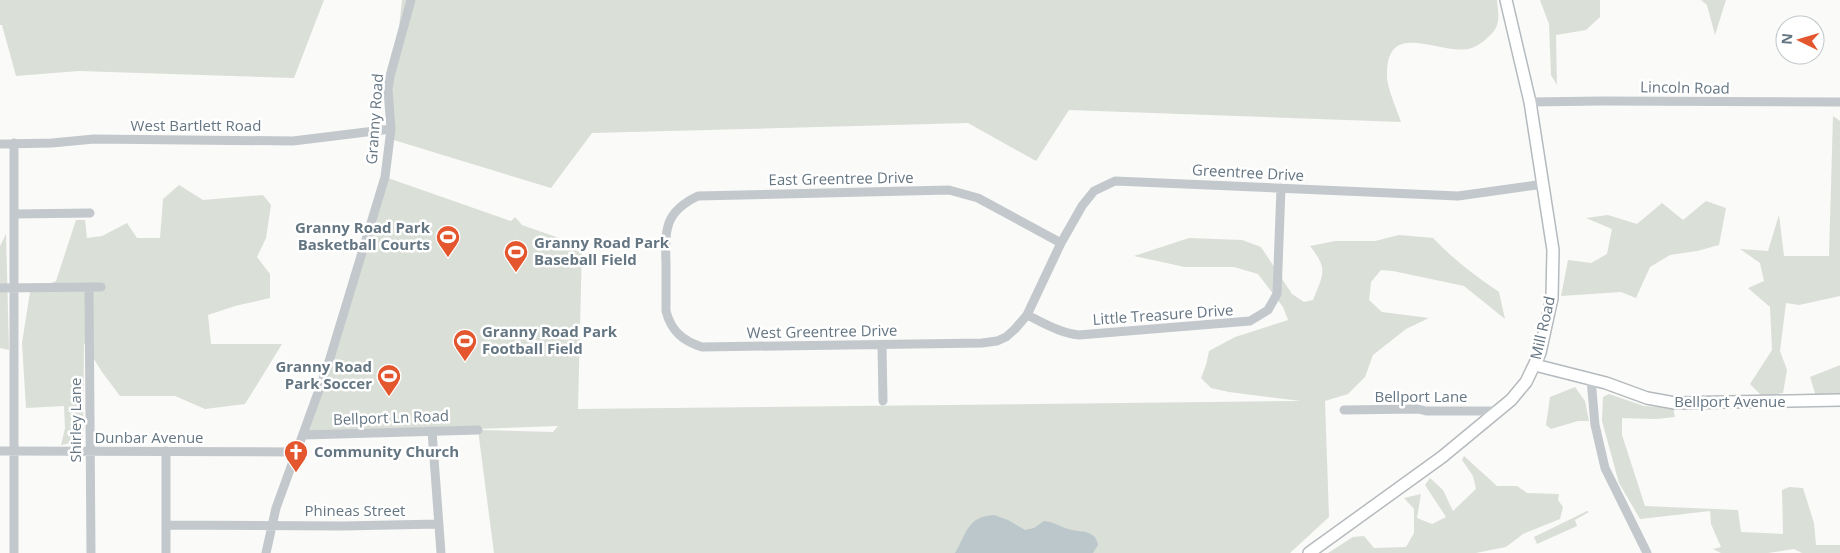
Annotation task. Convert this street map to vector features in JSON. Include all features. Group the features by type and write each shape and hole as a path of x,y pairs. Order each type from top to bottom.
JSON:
{"main road":[{"name":"Mill Road","path":"1309,553 1442,457 1498,411 1519,391 1540,353 1549,317 1554,277 1553,250 1530,102 1506,0"},
{"name":"Bellport Avenue","path":"1535,365 1647,398 1675,403 1840,400"}],"street":[{"name":"Granny Road","path":"266,553 272,525 342,320 385,177 391,129 388,90 390,76 412,0"},
{"name":"Lincoln Road","path":"1530,102 1840,102"},
{"name":"West Bartlett Road","path":"0,144 52,143 94,139 293,141 391,129"},
{"path":"14,144 14,553"},
{"name":"Greentree Drive","path":"1027,315 1061,243 1087,199 1094,191 1115,182 1458,196 1544,184"},
{"name":"Little Treasure Drive","path":"1027,315 1057,330 1080,335 1250,320 1268,310 1277,294 1281,188"},
{"name":"East Greentree Drive","path":"666,270 665,235 670,219 682,204 698,196 706,195 949,190 978,198 1061,243"},
{"path":"15,214 90,213"},
{"name":"West Greentree Drive","path":"666,270 666,311 668,320 676,332 695,345 709,348 997,341 1015,329 1027,315"},
{"name":"Shirley Lane","path":"89,287 90,553"},
{"path":"0,288 101,287"},
{"path":"882,345 883,401"},
{"path":"1591,380 1595,426 1605,468 1647,553"},
{"name":"Bellport Lane","path":"1344,410 1498,411"},
{"name":"Bellport Ln Road","path":"304,435 478,430"},
{"path":"432,431 441,553"},
{"name":"Dunbar Avenue","path":"0,451 298,452"},
{"path":"166,451 166,553"},
{"name":"Phineas Street","path":"167,525 343,526 439,524"}],"shaded area":[{"path":"0,0 324,0 294,78 79,71 16,76 2,25 0,25"},
{"path":"402,0 1497,0 1498,23 1490,35 1479,44 1468,49 1414,43 1403,44 1394,49 1389,60 1387,78 1401,122 1069,110 1036,161 968,123 592,133 551,188 387,138"},
{"path":"1540,0 1600,0 1600,17 1586,30 1556,35 1557,85 1551,75 1549,24"},
{"path":"1701,0 1726,0 1715,35 1707,5"},
{"path":"1833,116 1840,121 1840,296 1799,305 1786,303 1780,351 1787,370 1783,393 1763,397 1750,384 1772,350 1770,307 1748,288 1764,281 1760,263 1740,249 1768,251 1779,215 1784,256 1829,256"},
{"path":"385,177 511,221 515,217 522,225 582,246 578,409 1301,401 1211,388 1201,378 1209,351 1235,337 1288,320 1283,307 1258,274 1234,267 1185,267 1134,256 1189,238 1242,240 1261,247 1292,294 1304,302 1313,300 1322,272 1320,261 1310,246 1335,241 1375,241 1399,235 1433,238 1465,267 1499,292 1505,319 1464,286 1381,270 1371,282 1369,300 1382,312 1429,318 1406,329 1373,355 1365,377 1348,394 1325,401 1329,517 1290,553 494,553 478,430 553,432 558,426 304,435"},
{"path":"179,185 203,200 263,195 271,205 266,238 257,257 270,274 270,298 235,306 208,315 211,344 282,344 245,404 205,409 175,396 120,396 84,343 83,441 61,445 65,428 64,406 26,408 22,343 30,292 56,281 76,220 85,220 87,238 102,236 127,223 137,238 160,238 163,199"},
{"path":"1706,201 1726,208 1719,245 1670,255 1650,267 1636,298 1621,292 1561,296 1568,260 1591,263 1607,254 1612,229 1586,218 1608,215 1637,224 1662,203 1683,220"},
{"path":"6,234 9,350 0,348 0,246"},
{"path":"1840,365 1840,396 1816,396 1810,377"},
{"path":"1575,387 1585,401 1589,421 1578,421 1551,429 1546,425 1550,397"},
{"path":"1609,394 1644,406 1673,408 1675,417 1656,419 1622,418 1622,435 1645,506 1738,510 1741,532 1783,534 1782,490 1789,487 1803,488 1814,523 1816,545 1840,545 1840,553 1802,553 1794,549 1768,553 1721,553 1713,549 1721,547 1711,524 1710,511 1640,519 1619,483 1602,421 1603,397"},
{"path":"1464,456 1497,486 1517,486 1527,493 1559,494 1558,500 1563,507 1560,519 1523,534 1506,547 1476,553 1328,553 1353,537 1364,536 1374,548 1406,547 1414,533 1414,509 1404,498 1421,494 1417,518 1432,524 1446,517 1425,485 1430,478 1443,490 1453,511 1476,489 1473,476 1462,460"},
{"path":"1587,511 1589,512 1575,520 1577,526 1537,544 1534,537"},
{"path":"994,515 1008,520 1025,530 1034,528 1044,521 1075,531 1087,532 1094,537 1098,545 1093,553 955,553 968,528 973,523 985,516"}],"place":[{"name":"Granny Road Park Basketball Courts","path":"448,258"},
{"name":"Granny Road Park Baseball Field","path":"516,273"},
{"name":"Granny Road Park Football Field","path":"465,362"},
{"name":"Granny Road Park Soccer","path":"389,397"},
{"name":"Community Church","path":"296,473"}]}
